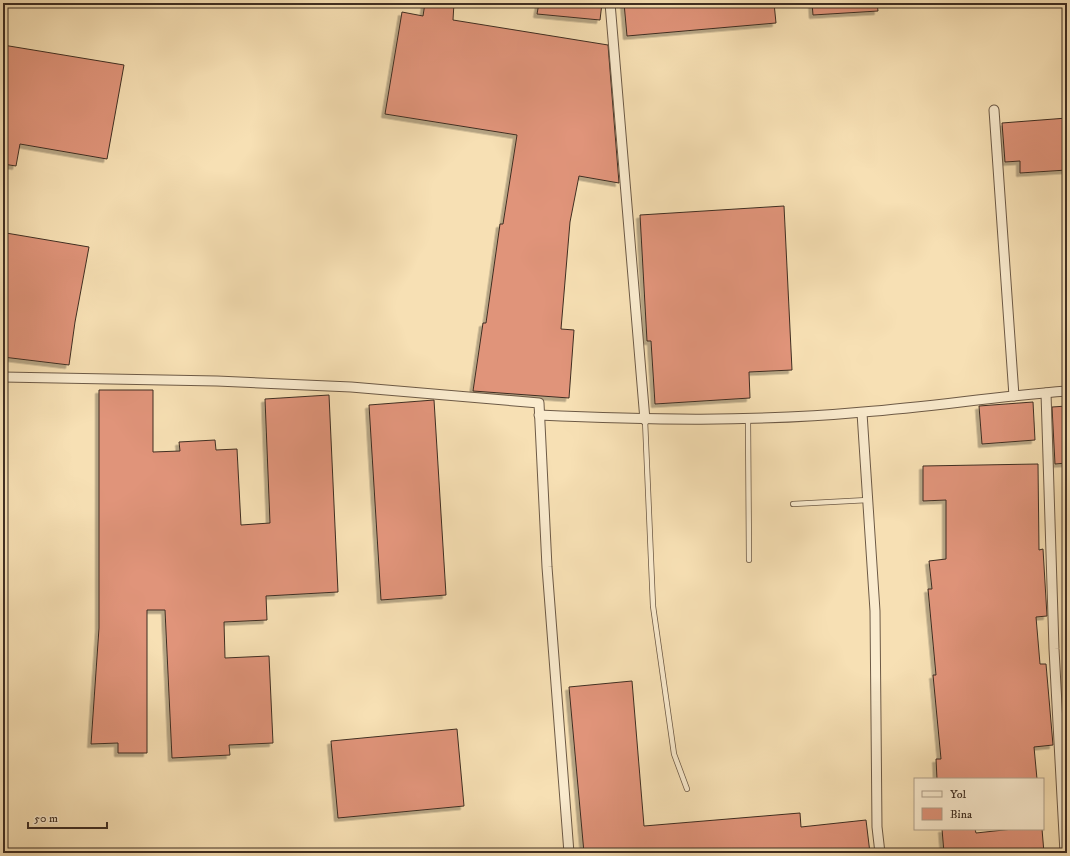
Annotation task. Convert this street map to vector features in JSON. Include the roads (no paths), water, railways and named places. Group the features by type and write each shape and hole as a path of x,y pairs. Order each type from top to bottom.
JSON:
{"street":[{"path":"610,3 645,420"},
{"path":"994,110 1014,396"},
{"path":"3,377 216,381 351,387 539,403 547,567 569,853"},
{"path":"539,415 645,420 748,419 862,413 1067,391"},
{"path":"1046,393 1054,649 1066,853"},
{"path":"862,413 875,611 877,827 880,853"}],"lane":[{"path":"748,419 750,560"},
{"path":"645,420 653,606 674,754 687,789"},
{"path":"793,504 868,500"}]}
